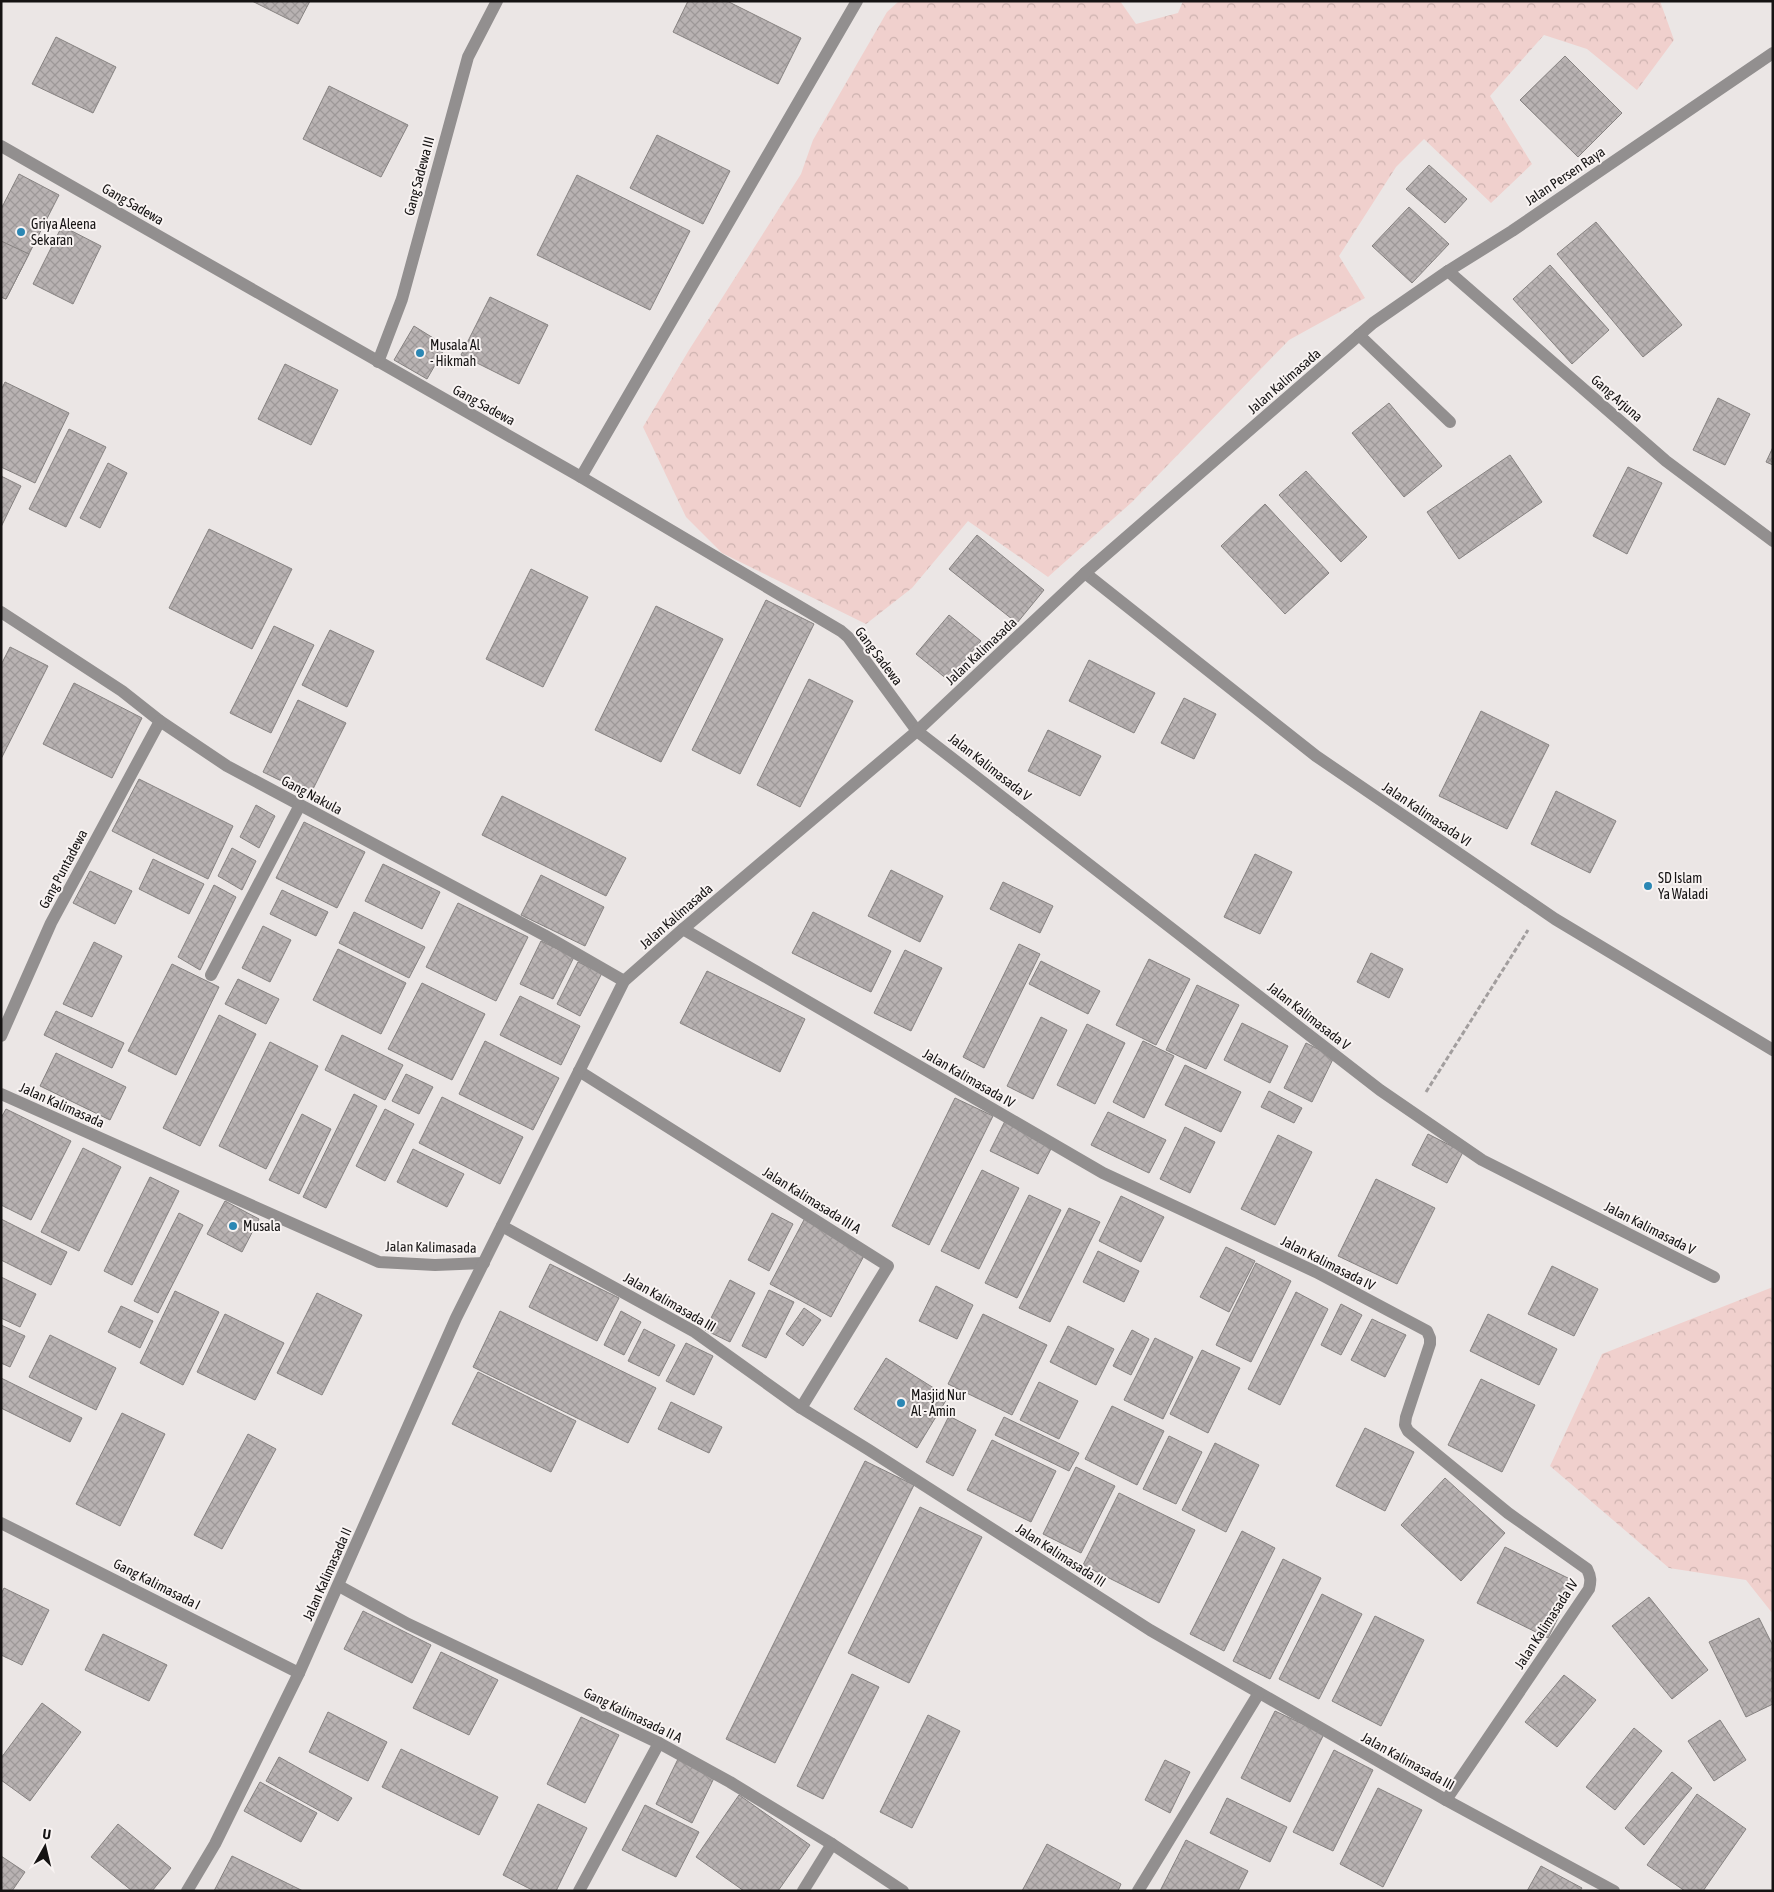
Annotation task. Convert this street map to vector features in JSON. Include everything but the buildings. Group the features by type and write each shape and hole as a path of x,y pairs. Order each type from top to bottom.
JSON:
{"street":[{"name":"Gang Sadewa III","path":"378,362 402,299 468,57 497,1"},
{"path":"581,477 857,1"},
{"name":"Jalan Persen Raya","path":"1373,324 1448,271 1512,231 1773,53"},
{"name":"Gang Sadewa","path":"1,146 581,477 841,631 848,637 917,731"},
{"name":"Gang Arjuna","path":"1448,271 1666,460 1773,541"},
{"name":"Jalan Kalimasada","path":"1,1094 379,1262 435,1265 484,1263 624,981 917,731 1085,573 1373,324"},
{"path":"1359,335 1450,422"},
{"name":"Jalan Kalimasada VI","path":"1085,573 1316,756 1540,909 1773,1050"},
{"name":"Gang Nakula","path":"3,617 122,691 160,721 227,766 544,935 624,981"},
{"name":"Gang Puntadewa","path":"1,1036 52,923 160,721"},
{"name":"Jalan Kalimasada V","path":"917,731 1413,1114 1482,1160 1714,1277"},
{"path":"211,975 300,805"},
{"name":"Jalan Kalimasada IV","path":"683,929 1103,1173 1316,1272 1426,1331 1430,1338 1430,1344 1406,1417 1405,1425 1408,1431 1508,1514 1587,1569 1591,1582 1589,1590 1446,1800"},
{"name":"Jalan Kalimasada III A","path":"580,1071 888,1266 801,1408"},
{"name":"Jalan Kalimasada III","path":"502,1226 695,1332 801,1408 1150,1630 1446,1800 1614,1891"},
{"name":"Jalan Kalimasada II","path":"187,1891 215,1844 300,1673 456,1318 484,1263"},
{"name":"Gang Kalimasada I","path":"1,1523 300,1673"},
{"name":"Gang Kalimasada II A","path":"339,1586 408,1624 660,1743 730,1782 832,1844 903,1891"},
{"path":"1138,1891 1259,1693"},
{"path":"579,1891 660,1743"},
{"path":"803,1891 832,1844"}],"path":[{"path":"1413,1114 1540,909"}],"green space":[{"path":"899,1 1120,1 1136,24 1178,13 1183,1 1660,1 1674,40 1637,90 1587,49 1544,35 1490,96 1532,164 1491,203 1424,139 1396,167 1339,256 1365,298 1289,340 1132,502 1048,577 968,521 912,588 866,624 722,553 686,517 643,427 689,350 801,174 813,140 887,12"},
{"path":"1773,1287 1773,1614 1746,1580 1669,1568 1550,1466 1602,1354"}],"place":[{"name":"Griya Aleena Sekaran","path":"21,232"},
{"name":"Musala Al - Hikmah","path":"420,353"},
{"name":"SD Islam Ya Waladi","path":"1648,886"},
{"name":"Musala","path":"233,1226"},
{"name":"Masjid Nur Al - Amin","path":"901,1403"}]}
